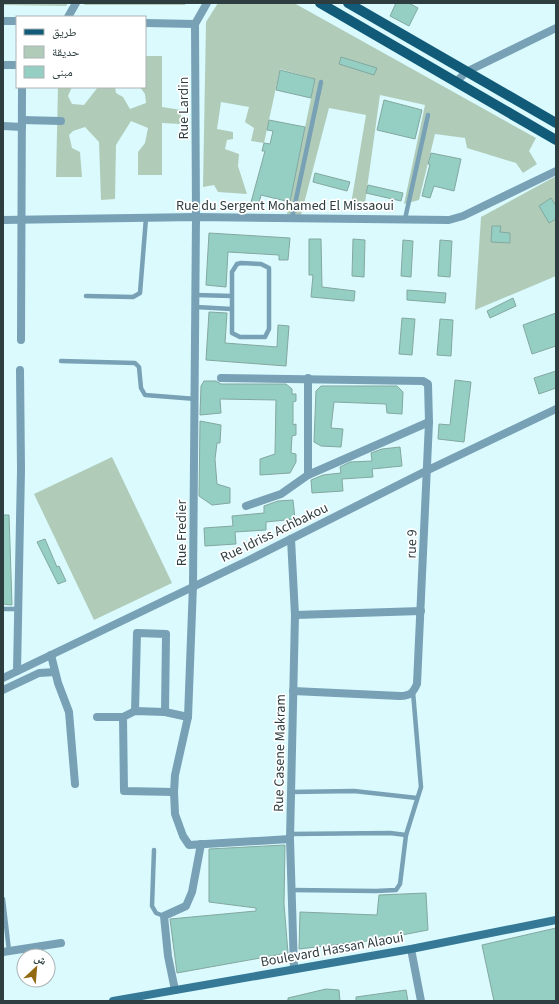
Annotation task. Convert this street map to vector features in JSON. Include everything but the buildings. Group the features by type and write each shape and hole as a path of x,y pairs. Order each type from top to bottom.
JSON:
{"main road":[{"path":"320,3 556,140"},
{"path":"348,3 556,123"}],"street":[{"path":"69,16 76,3"},
{"path":"146,23 195,24 207,3"},
{"path":"3,21 16,21"},
{"name":"Rue Lardin","path":"195,24 196,217"},
{"path":"456,81 466,72 556,28"},
{"path":"3,65 16,65"},
{"path":"21,340 22,88"},
{"path":"3,126 22,123 61,121"},
{"name":"Rue du Sergent Mohamed El Missaoui","path":"3,220 196,217 449,220 463,216 556,171"},
{"name":"Rue Fredier","path":"196,217 196,399 193,585 188,717 175,775 174,792 175,814 182,836 189,844 201,844"},
{"path":"17,670 21,470 20,370"},
{"path":"221,378 308,378 308,475"},
{"name":"rue 9","path":"308,378 426,382 428,384 429,422 421,611 417,684 413,692"},
{"name":"Rue Idriss Achbakou","path":"3,678 556,409"},
{"path":"246,506 281,494 308,475 429,422"},
{"name":"Rue Casene Makram","path":"291,539 295,615 290,836 294,968"},
{"path":"295,615 421,611"},
{"path":"135,711 136,633 166,634 165,712"},
{"path":"51,654 55,672 69,712 75,784"},
{"path":"3,690 40,673 55,672"},
{"path":"294,691 400,696 408,696 413,692"},
{"path":"97,717 123,717 135,711 165,712 188,717"},
{"path":"123,717 124,791 174,792"},
{"path":"175,990 168,956 164,916 186,906 192,892 201,844 290,836"},
{"name":"Boulevard Hassan Alaoui","path":"113,1001 294,968 411,949 556,920"},
{"path":"6,951 61,943"},
{"path":"411,949 420,1001"}],"lane":[{"path":"292,218 322,82"},
{"path":"405,219 428,115"},
{"path":"86,296 132,297 140,293 146,218"},
{"path":"237,264 261,264 269,268 268,334 260,338 236,336 231,328 232,296 232,272 237,264"},
{"path":"196,295 232,296"},
{"path":"196,307 232,309"},
{"path":"61,361 136,364 139,367 140,388 145,395 196,399"},
{"path":"3,609 18,609"},
{"path":"292,890 396,890 400,884 406,835 421,787 413,692"},
{"path":"291,792 354,791 417,798"},
{"path":"290,836 390,833 406,835"},
{"path":"154,850 152,906 156,913 164,916"},
{"path":"3,899 6,951"}],"green space":[{"path":"3,3 68,3 66,6 3,5"},
{"path":"85,3 186,3 185,5 84,5"},
{"path":"218,3 294,3 536,138 529,151 537,164 523,173 516,163 467,148 465,138 435,134 419,200 404,204 425,105 380,95 365,203 351,204 366,115 329,108 301,215 287,214 315,79 280,69 264,143 251,141 254,128 245,122 249,107 221,102 217,129 233,132 233,139 227,140 225,149 239,154 238,166 247,194 218,192 214,185 203,187 206,22"},
{"path":"146,56 162,56 162,107 181,110 181,124 162,123 162,175 138,175 138,152 145,143 148,128 131,121 116,145 115,199 101,200 99,142 85,127 73,131 69,135 72,148 80,152 82,177 56,177 58,88 72,88 68,96 72,104 84,105 97,88 115,88 116,93 123,97 130,109 146,103 145,94 141,88 146,88"},
{"path":"556,176 556,276 475,310 481,217"},
{"path":"112,457 172,583 94,620 34,494"}]}
